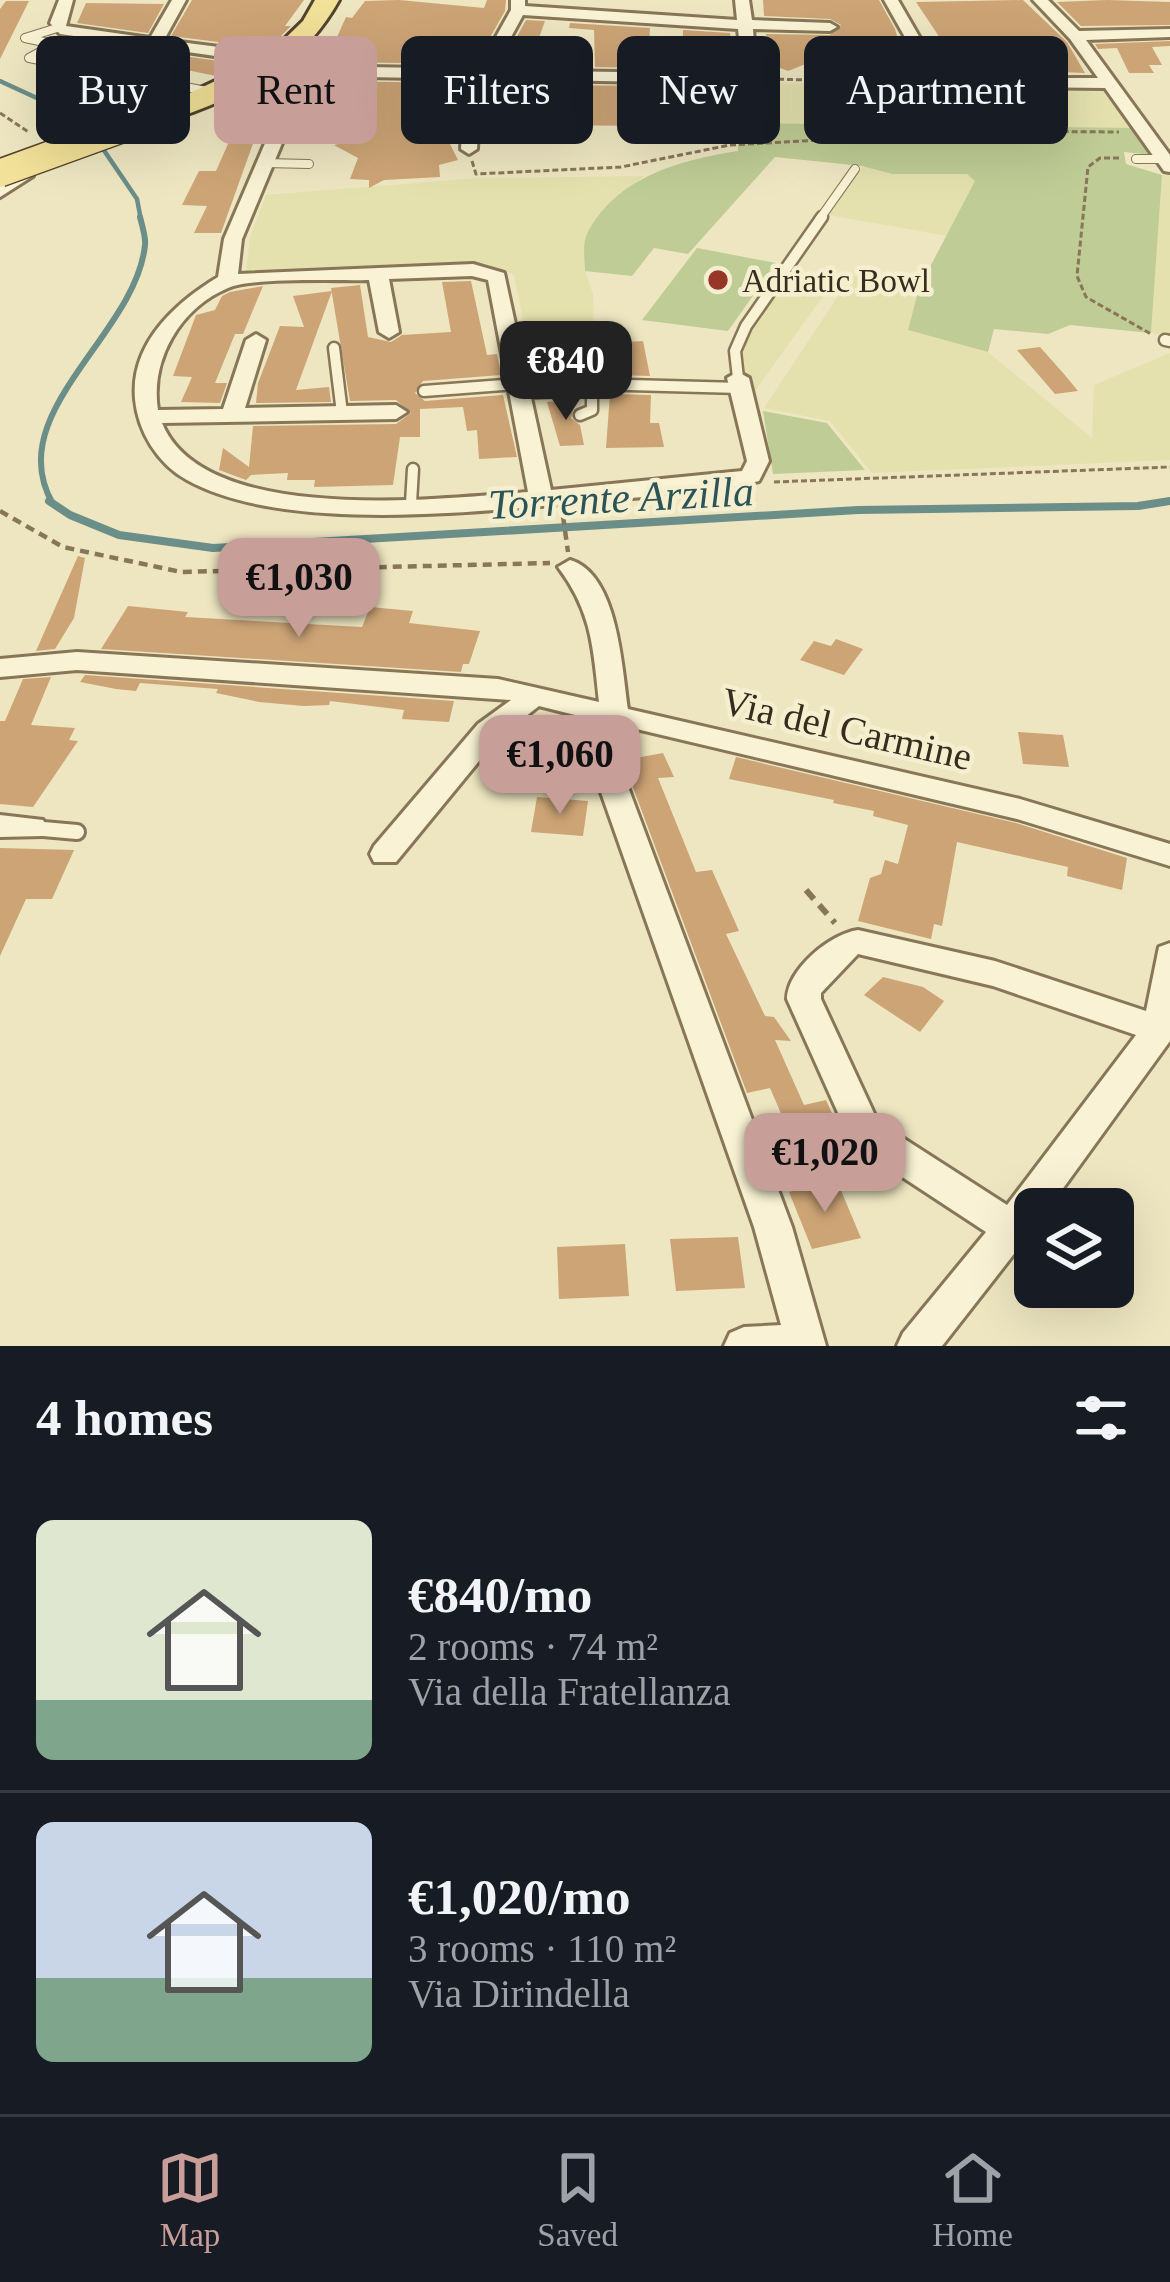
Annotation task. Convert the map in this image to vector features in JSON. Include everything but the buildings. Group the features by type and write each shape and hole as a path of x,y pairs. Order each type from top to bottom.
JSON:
{"main road":[{"path":"301,36 328,0"},
{"path":"12,175 214,94"}],"street":[{"path":"66,0 57,28 109,36"},
{"path":"159,36 179,0"},
{"path":"583,15 595,0"},
{"path":"742,0 747,36"},
{"path":"891,0 912,36"},
{"path":"1040,1 1063,0"},
{"path":"1040,1 1075,36 1149,133 1166,163"},
{"path":"502,36 518,5 583,15 830,27"},
{"path":"1075,36 1170,33"},
{"path":"1068,83 1111,83"},
{"path":"227,280 233,238 273,144"},
{"path":"468,144 469,149"},
{"path":"0,192 12,175"},
{"path":"551,501 517,388 497,277 473,270 227,280 161,335 148,362 148,417 158,442 177,463 231,490 316,504 551,501 751,476 758,461 739,383"},
{"path":"378,275 389,332"},
{"path":"232,416 256,340"},
{"path":"148,417 396,412"},
{"path":"570,567 584,578 597,604 606,712 598,744 773,1227 806,1345 744,1346"},
{"name":"Via del Carmine","path":"0,669 76,661 499,688 1020,809 1168,854"},
{"path":"488,731 499,688"},
{"path":"385,854 488,731 536,695"},
{"path":"0,826 32,828"},
{"path":"1168,854 1170,885"},
{"path":"1012,1228 865,1133 803,999 804,989 846,944 858,942 994,974 1160,1029"},
{"path":"917,1346 1012,1228 1160,1029 1170,956"}],"lane":[{"path":"36,44 26,35 57,28"},
{"path":"1136,159 1166,163"},
{"path":"265,163 309,164"},
{"path":"424,392 739,383 734,351 746,326 855,169"},
{"path":"580,416 592,410 592,342"},
{"path":"334,348 342,413"},
{"path":"411,503 413,469"},
{"path":"32,828 77,832"}],"path":[{"path":"476,174 621,167 730,145 986,131 1149,133"},
{"path":"1136,159 1100,158 1088,167 1077,275 1087,297 1134,327 1167,340"},
{"path":"751,476 779,483 1170,466"},
{"path":"0,511 18,526 63,548 123,564 181,572 502,561 570,567 551,501"},
{"path":"806,890 828,920 858,942"}],"shaded area":[{"path":"780,83 804,84 804,124 780,124"},
{"path":"1068,86 1106,86 1139,128 1068,127"},
{"path":"863,166 892,174 967,174 976,181 948,236 828,215"},
{"path":"1170,173 1170,337 1151,333 1162,175"},
{"path":"644,176 612,203 585,271 593,294 594,326 580,338 561,343 528,345 514,275 485,263 246,273 250,236 266,195 479,178"},
{"path":"852,275 919,288 908,330 988,352 1092,438 1094,385 1170,353 1170,460 872,473 830,421 764,408"},
{"path":"787,276 832,284 750,398 740,353 751,327"}],"green space":[{"path":"780,124 804,124 804,144 1068,144 1068,127 1139,128 1154,155 1124,152 1126,164 1162,175 1151,333 1070,325 1048,334 994,329 988,352 908,330 919,288 975,181 967,174 892,174 862,166 775,157 688,254 654,248 632,276 585,271 587,234 615,198 672,166 738,151 738,144 780,144"},
{"name":"Adriatic Bowl","path":"697,248 776,263 728,331 642,320"},
{"path":"763,411 827,423 865,470 773,474"}],"waterway":[{"name":"Torrente Arzilla","path":"0,81 36,98"},
{"name":"Torrente Arzilla","path":"101,146 137,199 141,220"},
{"path":"53,504 41,471 44,438 56,406 136,278 145,245 140,217"},
{"name":"Torrente Arzilla","path":"49,501 53,504"},
{"path":"53,504 119,535 213,548 858,510 1138,506 1170,501 1153,504"}],"place":[{"name":"Adriatic Bowl","path":"718,280"}]}
